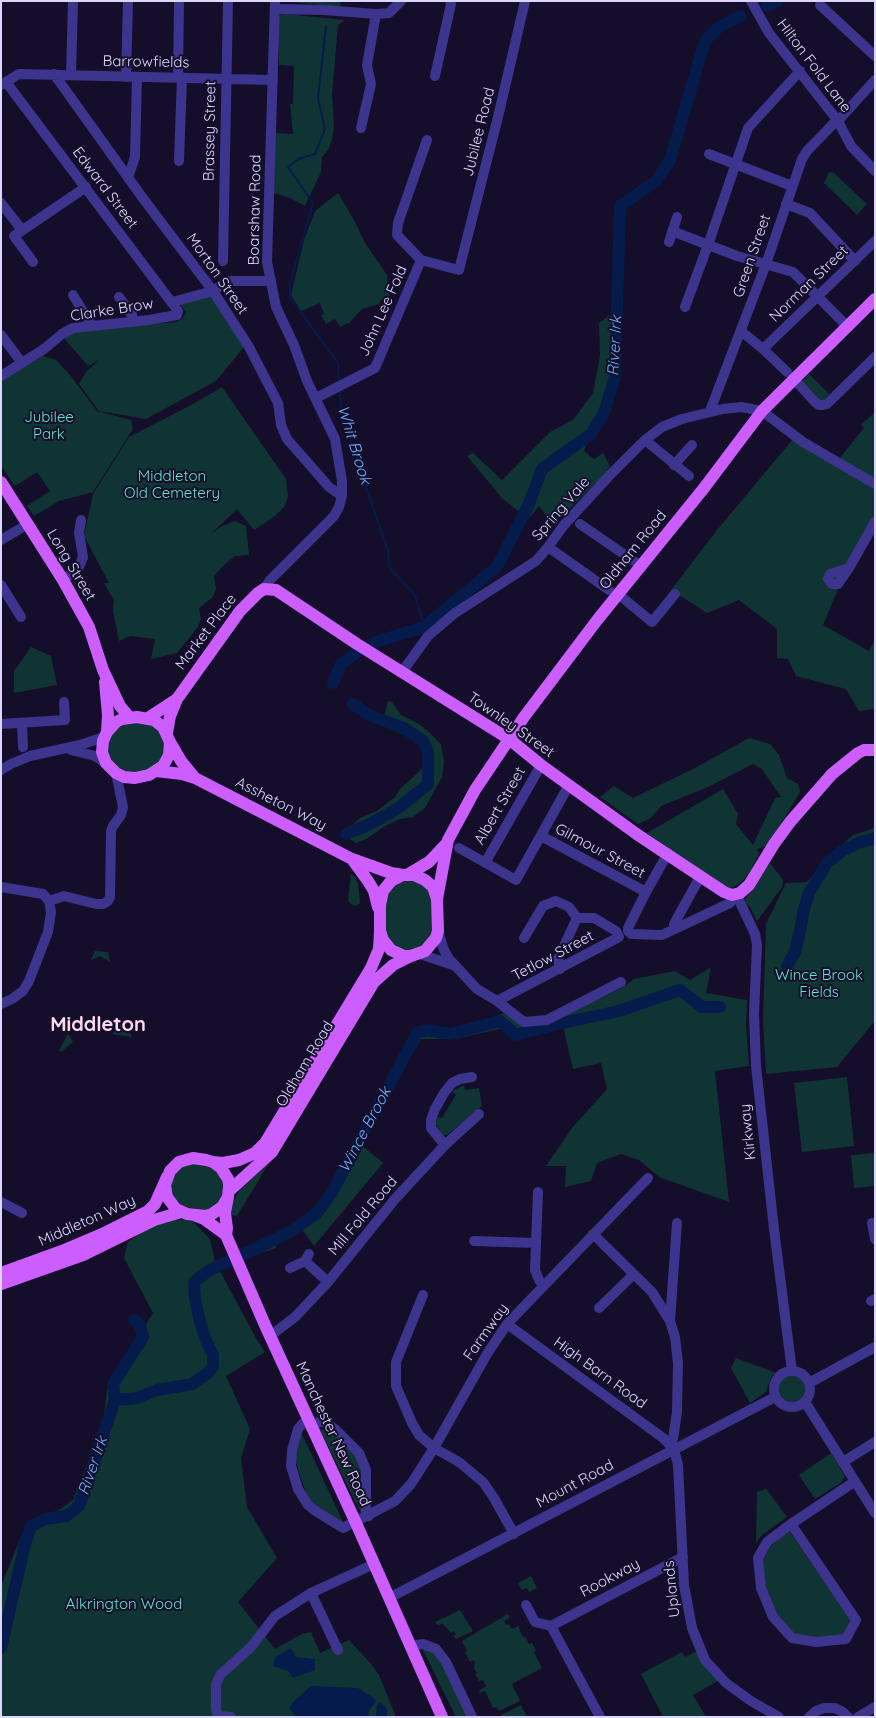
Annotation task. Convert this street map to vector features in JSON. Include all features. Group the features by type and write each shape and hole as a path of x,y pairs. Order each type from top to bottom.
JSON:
{"main road":[{"name":"Oldham Road","path":"405,875 429,862 446,844 475,790 614,592 641,566 790,376 875,299"},
{"name":"Long Street","path":"1,482 63,580 89,627 103,670 120,706 130,718"},
{"name":"Townley Street","path":"264,589 276,590 287,596 357,644 509,740 541,765 700,877 724,892 734,894"},
{"name":"Market Place","path":"168,737 170,716 177,699 240,611 264,589"},
{"name":"Long Street","path":"103,670 108,715 106,734"},
{"name":"Market Place","path":"148,718 177,699"},
{"path":"130,718 148,718 159,722 168,737 170,750 166,761 156,771 149,775 135,778 116,773 106,763 102,752 106,734 116,722 130,718"},
{"name":"Assheton Way","path":"168,737 181,761 194,778"},
{"path":"734,894 744,890 790,822 832,774 858,753 864,750 875,750"},
{"name":"Assheton Way","path":"156,771 182,774 194,778 352,860 391,873 405,875"},
{"name":"Oldham Road","path":"437,899 446,844"},
{"name":"Assheton Way","path":"352,860 371,886 378,903 380,915"},
{"path":"405,875 414,875 425,880 433,887 437,899 438,931 433,943 425,951 415,955 404,956 391,950 383,940 380,930 380,915 383,891 391,881 405,875"},
{"name":"Oldham Road","path":"213,1162 223,1163 239,1160 255,1153 265,1143 371,968 379,949 380,930"},
{"name":"Oldham Road","path":"228,1194 272,1152 374,982 386,970 415,955"},
{"path":"187,1214 212,1214 222,1207 228,1194 229,1185 225,1173 213,1162 199,1159 186,1160 174,1166 167,1177 165,1185 167,1197 174,1206 187,1214 204,1219 226,1235"},
{"name":"Middleton Way","path":"1,1273 102,1234 152,1207 167,1177"},
{"name":"Manchester New Road","path":"228,1194 226,1235 442,1717"},
{"name":"Middleton Way","path":"1,1284 83,1255 154,1220 187,1214"}],"street":[{"path":"71,75 73,1"},
{"path":"126,77 128,1"},
{"path":"179,1 179,161"},
{"name":"Brassey Street","path":"223,261 228,1"},
{"path":"435,76 451,4 450,1"},
{"name":"Jubilee Road","path":"421,260 459,270 525,1"},
{"name":"Hilton Fold Lane","path":"751,1 780,48 837,120 851,146 874,168"},
{"path":"275,5 376,14 390,13 398,2"},
{"name":"Boarshaw Road","path":"275,5 267,262 276,307 338,448 342,496"},
{"path":"820,5 875,56"},
{"path":"361,128 371,84 367,65 376,14"},
{"path":"685,306 751,123 800,71"},
{"name":"Barrowfields","path":"4,83 19,74 273,80"},
{"name":"Morton Street","path":"54,74 128,178 213,291 278,404 281,425 287,439 329,487 342,496"},
{"path":"128,178 135,157 137,77"},
{"name":"Green Street","path":"710,411 766,264 804,154 875,80"},
{"name":"Edward Street","path":"4,83 86,187 172,302 178,311 177,315"},
{"path":"421,260 397,236 398,223 427,140"},
{"path":"709,154 792,186"},
{"path":"33,262 14,236 86,187"},
{"path":"1,203 22,230"},
{"path":"786,204 810,213 855,261"},
{"path":"669,242 677,217"},
{"path":"672,231 737,256 793,272 847,326"},
{"name":"Norman Street","path":"763,349 875,241"},
{"name":"John Lee Fold","path":"316,398 375,368 421,260"},
{"path":"172,302 213,291 227,281 271,282"},
{"path":"73,295 92,326"},
{"path":"119,297 132,315 133,322"},
{"name":"Clarke Brow","path":"1,376 73,328 177,315"},
{"path":"741,331 763,349 819,405 827,404 875,357"},
{"path":"1,335 22,363"},
{"name":"Spring Vale","path":"402,672 428,636 455,613 536,561 564,525 645,440 662,427 710,411 741,407 762,411"},
{"path":"762,411 803,442 875,484"},
{"path":"645,440 689,476"},
{"path":"674,465 692,445"},
{"path":"264,589 270,580 334,516 342,496"},
{"path":"63,580 78,570 83,557 79,533 81,520"},
{"path":"849,568 875,522"},
{"path":"1,540 28,524"},
{"path":"580,524 641,566"},
{"path":"548,547 614,592 652,622 675,594"},
{"path":"1,585 21,617"},
{"path":"1,608 11,602"},
{"path":"1,724 65,720 64,702"},
{"path":"22,723 23,747"},
{"path":"1,770 30,756 65,749 106,734"},
{"path":"65,749 95,756 106,763"},
{"name":"Albert Street","path":"485,863 541,765"},
{"path":"49,901 64,896 96,904 103,904 108,901 110,897 111,831 121,815 123,807 116,773"},
{"path":"122,795 135,778"},
{"path":"459,848 516,880 569,785"},
{"name":"Gilmour Street","path":"541,836 646,892"},
{"path":"668,853 628,928 631,934 662,935 730,903 734,894"},
{"path":"675,929 674,924 700,877"},
{"path":"1,887 40,892 49,901 51,912 48,932 29,981 23,991 1,1004"},
{"name":"Kirkway","path":"734,894 755,934 757,945 754,1014 756,1066 792,1371"},
{"path":"524,938 543,906 556,901 569,907 577,918 558,959 560,969"},
{"name":"Tetlow Street","path":"497,1001 617,939 619,935 616,931 594,918 577,918"},
{"path":"438,931 444,950 477,989 497,1001 524,1022 547,1020 621,982"},
{"path":"415,955 445,961 456,966"},
{"path":"446,1145 431,1128 431,1120 444,1093 452,1083 460,1079 472,1077"},
{"name":"Mill Fold Road","path":"270,1336 295,1317 328,1282 394,1199 478,1114"},
{"name":"Farmway","path":"356,1523 395,1501 411,1484 434,1448 487,1354 507,1324 648,1178"},
{"path":"538,1192 535,1270 543,1285"},
{"path":"1,1202 22,1213"},
{"path":"670,1321 677,1223"},
{"path":"872,1223 875,1239"},
{"path":"593,1234 652,1292 670,1321 675,1337 678,1363 677,1412 672,1447"},
{"path":"474,1241 535,1243"},
{"path":"290,1268 307,1258 328,1282"},
{"path":"599,1308 633,1275"},
{"path":"652,1292 664,1292 673,1287"},
{"path":"423,1295 396,1362 396,1386 415,1430 434,1448 459,1462 483,1482 514,1534"},
{"name":"High Barn Road","path":"507,1324 672,1447"},
{"path":"809,1382 875,1347"},
{"path":"792,1371 804,1375 809,1382 809,1395 805,1402 800,1405 787,1406 779,1402 775,1397 774,1391 777,1378 782,1374 792,1371"},
{"name":"Mount Road","path":"389,1598 514,1534 672,1447 775,1397"},
{"path":"805,1402 875,1514"},
{"path":"356,1523 343,1528 336,1525 308,1505 298,1489 291,1466 291,1457 298,1429 302,1424 325,1422 359,1453 366,1470 366,1510 369,1516"},
{"path":"843,1462 875,1442"},
{"name":"Uplands","path":"672,1447 678,1465 687,1604 692,1628 705,1660 726,1683 751,1701 779,1717"},
{"path":"790,1524 856,1620 846,1639 816,1642 792,1638 772,1617 762,1588 758,1558 767,1542 790,1524 854,1482"},
{"name":"Rookway","path":"551,1626 683,1557"},
{"path":"230,1717 218,1716 216,1710 216,1684 220,1675 250,1647 275,1616 311,1593 374,1564"},
{"path":"311,1593 338,1650"},
{"path":"526,1605 535,1622 551,1626 600,1717"},
{"path":"411,1646 423,1644 436,1649 446,1662 472,1717"},
{"path":"858,1717 875,1707"},
{"path":"809,1717 816,1711 824,1708 835,1708 848,1717"}],"green space":[{"path":"283,1 339,1 341,5 338,7"},
{"path":"280,15 345,20 338,25 332,94 334,126 332,140 328,150 322,157 321,172 305,206 290,198 274,193 275,133 293,134 290,104 293,104 294,66 279,65 278,22"},
{"path":"829,172 834,173 867,204 857,215 824,183"},
{"path":"338,193 365,243 387,275 390,300 381,300 379,304 362,309 349,323 340,327 335,319 326,324 321,315 324,314 320,303 301,311 291,295 304,240 315,211"},
{"path":"212,293 244,347 216,381 146,419 99,411 79,384 86,372 99,360 88,366 64,338 73,331 177,322 183,318 186,312 180,304"},
{"path":"613,313 612,351 616,383 608,412 588,440 584,451 594,459 603,453 610,466 603,476 553,525 539,506 528,519 502,498 467,456 473,453 502,480 550,432 573,420 593,393 600,355 599,323"},
{"name":"Jubilee Park","path":"43,356 56,360 70,375 97,411 131,420 133,429 93,492 59,501 34,516 27,506 50,491 37,472 15,486 1,466 1,380"},
{"path":"809,374 829,394 822,402 802,382"},
{"name":"Middleton Old Cemetery","path":"222,387 286,479 288,496 285,506 275,516 254,530 237,509 211,534 222,526 235,521 246,526 249,555 235,556 214,576 216,589 213,597 199,608 201,619 198,627 177,653 151,659 155,639 130,636 119,641 113,611 114,600 104,583 109,583 84,536 93,494 129,437"},
{"path":"875,412 875,523 849,563 823,625 869,651 875,640 875,709 859,711 846,689 796,676 788,659 777,658 777,629 739,600 707,613 671,590 717,530 793,439 839,459 864,428 861,425"},
{"path":"31,647 51,656 57,685 14,693 14,671"},
{"path":"388,701 392,702 401,715 419,724 441,744 444,761 442,777 425,808 413,817 399,819 356,843 342,834 360,818 377,811 395,797 400,789 423,768 425,755 417,742 382,724"},
{"path":"147,723 159,730 164,743 163,754 159,762 147,770 125,771 111,760 108,742 115,730 124,724"},
{"path":"749,738 770,744 779,755 787,778 798,784 800,792 768,846 757,849 759,853 749,874 739,884 731,888 721,886 647,833 723,789 738,814 736,824 753,845 775,798 781,797 762,769 753,764 708,787 661,806 651,818 638,824 600,797 614,786 633,798 695,768"},
{"name":"Wince Brook Fields","path":"875,828 875,1024 873,1023 837,1067 766,1074 763,1019 766,924 786,883 807,882 829,856 853,835"},
{"path":"770,863 783,880 782,887 757,921 750,907 744,901"},
{"path":"351,874 358,883 360,903 356,906 349,903 348,900"},
{"path":"408,880 422,884 431,894 433,930 426,944 408,951 391,943 385,930 386,898 394,885"},
{"path":"95,951 108,952 110,962 100,956 91,960"},
{"path":"711,967 706,993 747,1000 746,1027 749,1066 715,1071 729,1202 659,1177 639,1160 621,1154 597,1163 591,1181 565,1187 566,1166 546,1166 572,1128 607,1089 601,1063 573,1069 561,1017 620,989 634,979 675,971 690,980"},
{"path":"505,1013 525,1024 531,1034 514,1036 507,1029 499,1029 455,1039 421,1039 360,1144 383,1163 314,1246 301,1228 275,1242 276,1248 248,1257 246,1252 288,1231 313,1213 323,1202 353,1149 351,1146 409,1043 423,1029 430,1027 454,1029"},
{"path":"124,1019 132,1037 112,1034 118,1022"},
{"path":"67,1035 69,1035 73,1042 61,1052 59,1051"},
{"path":"847,1077 854,1146 802,1152 794,1083"},
{"path":"464,1085 465,1090 479,1088 482,1106 447,1135 443,1135 436,1124 437,1117 442,1118 456,1095 452,1091"},
{"path":"875,1153 875,1186 854,1188 851,1155"},
{"path":"269,1163 237,1216 231,1215 233,1202 240,1190"},
{"path":"193,1164 211,1168 217,1172 222,1181 220,1200 205,1210 189,1208 180,1204 173,1195 171,1185 175,1174 182,1167"},
{"name":"Alkrington Wood","path":"171,1219 191,1220 210,1239 215,1262 265,1352 226,1376 250,1429 241,1458 247,1507 277,1558 238,1602 275,1649 302,1634 311,1632 320,1653 349,1640 379,1675 396,1717 1,1717 1,1586 23,1532 33,1520 59,1510 73,1500 103,1423 107,1390 153,1313 124,1258 128,1242 145,1230"},
{"path":"736,1358 776,1373 772,1375 766,1392 750,1403 731,1368"},
{"path":"792,1376 801,1380 805,1389 801,1398 792,1402 783,1398 779,1389 783,1380"},
{"path":"319,1428 336,1433 359,1461 363,1474 362,1515"},
{"path":"301,1432 344,1524 327,1517 309,1500 295,1458"},
{"path":"831,1453 845,1476 842,1482 815,1499 799,1475"},
{"path":"766,1489 787,1517 762,1535 756,1543 757,1492"},
{"path":"789,1531 850,1619 845,1635 818,1639 793,1635 778,1620 765,1590 763,1559 770,1547"},
{"path":"531,1576 537,1588 529,1592 527,1588 522,1590 518,1583"},
{"path":"460,1610 473,1631 456,1639 453,1636 456,1634 454,1631 451,1633 442,1623 438,1626 435,1622"},
{"path":"508,1614 510,1617 504,1621 506,1625 509,1624 512,1629 518,1626 523,1637 525,1636 529,1644 532,1643 536,1650 534,1652 542,1668 512,1684 520,1701 499,1711 496,1707 493,1708 485,1691 480,1693 479,1691 486,1686 483,1680 479,1681 475,1674 477,1673 474,1669 475,1662 473,1660 470,1662 462,1641"},
{"path":"423,1644 436,1649 471,1717 456,1717 423,1650"},
{"path":"697,1651 718,1681 693,1695 706,1717 663,1717 641,1674 682,1652 685,1657"},
{"path":"521,1705 527,1717 502,1717 501,1715"}],"water":[{"path":"291,1648 296,1657 315,1659 315,1670 293,1678 288,1671 273,1666 275,1657"},
{"path":"311,1686 358,1688 374,1698 376,1702 370,1709 368,1717 296,1717 289,1708"},
{"path":"380,1702 387,1708 387,1717 376,1717 377,1705"}],"waterway":[{"name":"River Irk","path":"767,6 777,1"},
{"name":"River Irk","path":"333,683 341,664 356,653 376,642 424,627 497,567 528,506 542,469 591,434 604,413 615,377 620,206 656,181 670,160 705,41 719,27 741,16"},
{"name":"Whit Brook","path":"326,26 318,98 325,129 315,154 298,159 288,167 313,203 290,283 290,297 338,363 339,383"},
{"name":"Whit Brook","path":"340,390 341,410 388,550 389,567 415,595 424,627"},
{"name":"River Irk","path":"346,834 370,824 397,809 428,784 428,752 423,741 404,728 369,715 353,704"},
{"name":"Wince Brook","path":"787,966 795,952 809,893 827,863 842,851 858,843 875,838"},
{"name":"Wince Brook","path":"115,1400 138,1398 157,1390 192,1384 208,1373 213,1367 213,1355 200,1322 195,1299 194,1282 208,1271 290,1232 317,1213 331,1194 417,1033 427,1030 450,1034 500,1021 516,1035 619,1011 680,990 702,1007 720,1007"},
{"name":"River Irk","path":"1,1648 25,1544 31,1526 45,1519 66,1516 79,1506 115,1400 113,1384 143,1337 140,1325 134,1320"}],"district":[{"name":"Middleton","path":"98,1025"}]}
